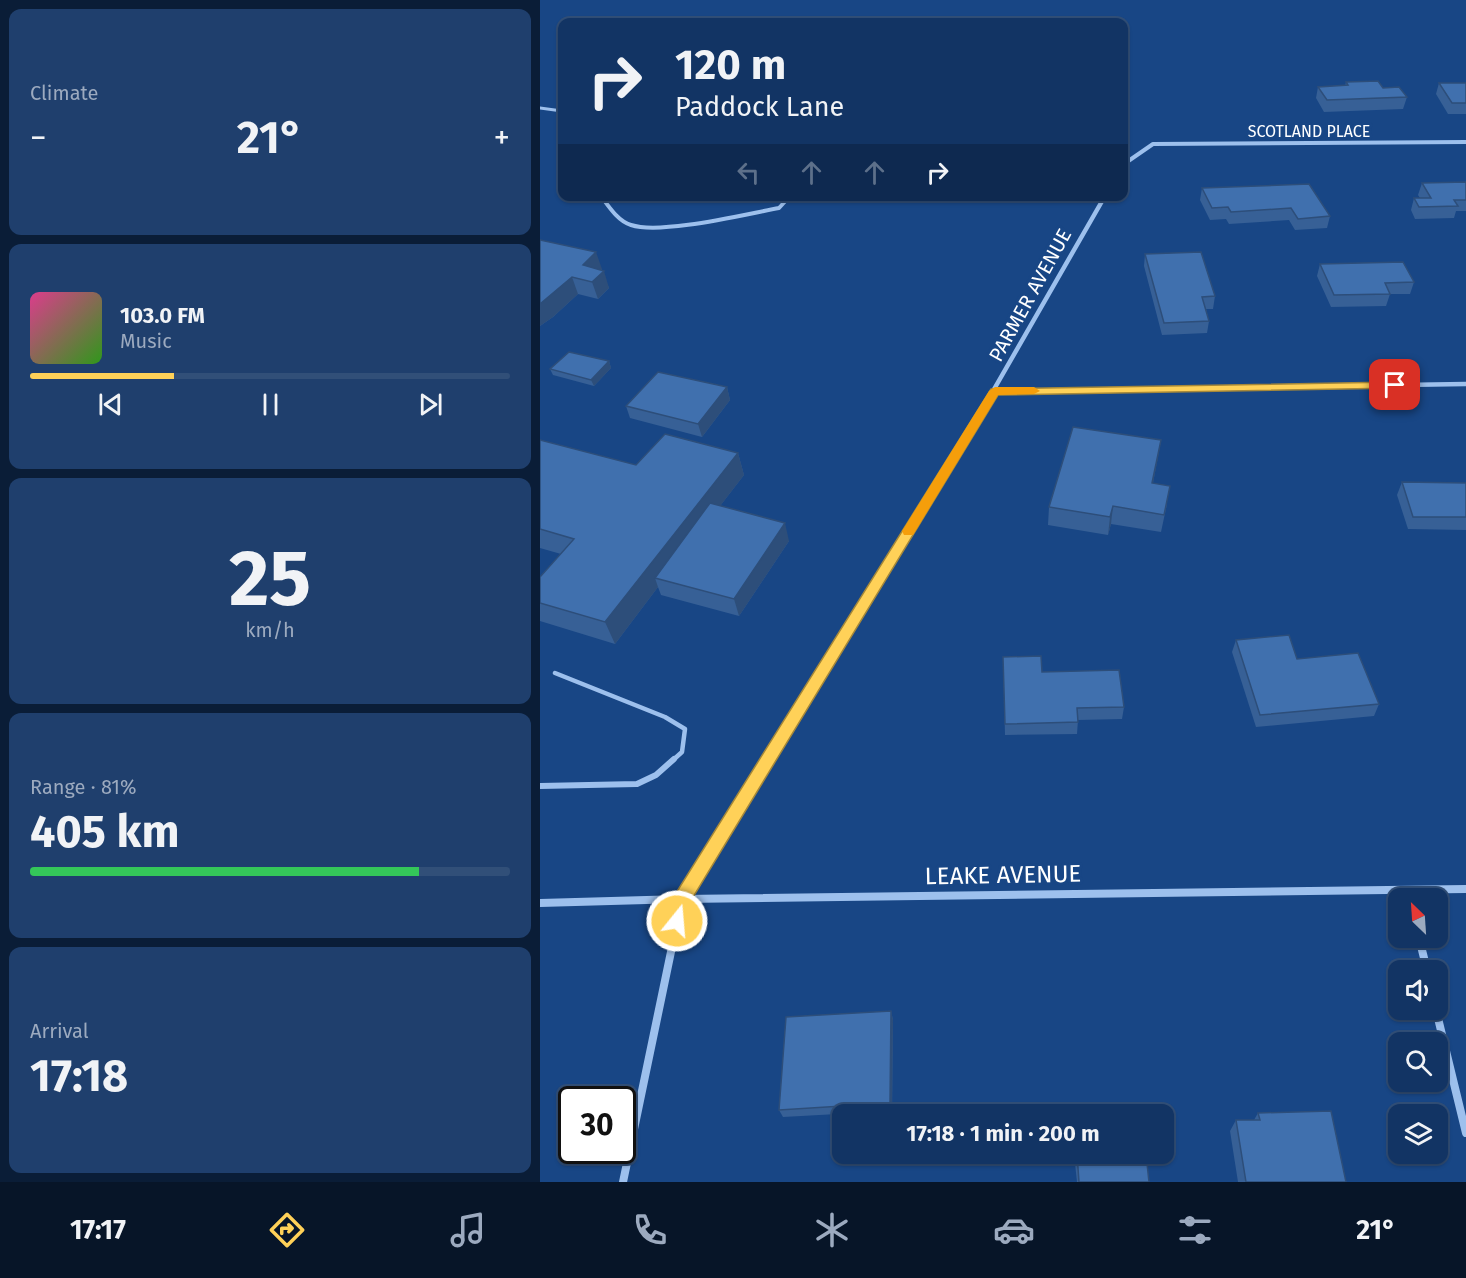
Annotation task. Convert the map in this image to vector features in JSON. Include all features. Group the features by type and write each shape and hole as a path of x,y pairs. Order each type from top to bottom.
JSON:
{"street":[{"name":"SCOTLAND PLACE","path":"1128,161 1153,144 1466,142"},
{"name":"PARMER AVENUE","path":"623,1182 682,899 995,391 1102,201"},
{"path":"995,391 1466,384"},
{"name":"LEAKE AVENUE","path":"1448,891 1466,889"},
{"name":"LEAKE AVENUE","path":"540,903 682,899 1388,894"},
{"path":"1438,1020 1466,1133"}],"lane":[{"path":"540,108 558,110"},
{"path":"605,201 616,217 633,226 663,227 779,208 785,201"},
{"path":"540,786 637,784 656,776 682,752 686,729 665,717 555,673"}],"building":[{"path":"1378,81 1383,88 1399,87 1407,97 1327,100 1318,87 1348,85 1346,82"},
{"path":"1439,83 1466,83 1466,103 1452,103"},
{"path":"1466,182 1466,200 1454,200 1458,206 1419,207 1414,198 1431,198 1422,183"},
{"path":"1309,184 1330,216 1298,219 1291,208 1231,212 1228,207 1212,208 1202,188"},
{"path":"540,240 596,252 583,265 604,271 592,282 572,277 540,304"},
{"path":"1201,252 1215,296 1202,297 1209,321 1164,323 1145,254"},
{"path":"1403,262 1414,282 1385,283 1390,294 1334,295 1320,264"},
{"path":"569,352 609,361 591,380 550,369"},
{"path":"658,372 727,387 698,424 626,406"},
{"path":"1073,427 1161,440 1152,483 1170,486 1164,515 1113,506 1110,517 1049,507"},
{"path":"665,434 738,453 605,622 540,603 540,577 574,539 540,529 540,440 636,465"},
{"path":"1402,482 1466,483 1466,517 1413,517"},
{"path":"710,503 785,523 734,599 655,578"},
{"path":"1289,635 1297,659 1358,653 1379,704 1260,715 1236,640"},
{"path":"1041,656 1042,672 1119,670 1124,707 1077,708 1078,722 1005,724 1003,657"},
{"path":"891,1011 890,1103 832,1104 832,1107 779,1110 786,1017"},
{"path":"1331,1111 1346,1182 1246,1182 1236,1120 1260,1120 1258,1113"},
{"path":"1078,1164 1147,1164 1149,1182 1079,1182"}],"slow traffic":[{"path":"908,531 995,391 1034,391"}],"route":[{"path":"677,921 682,899 995,391 1395,385"}]}
